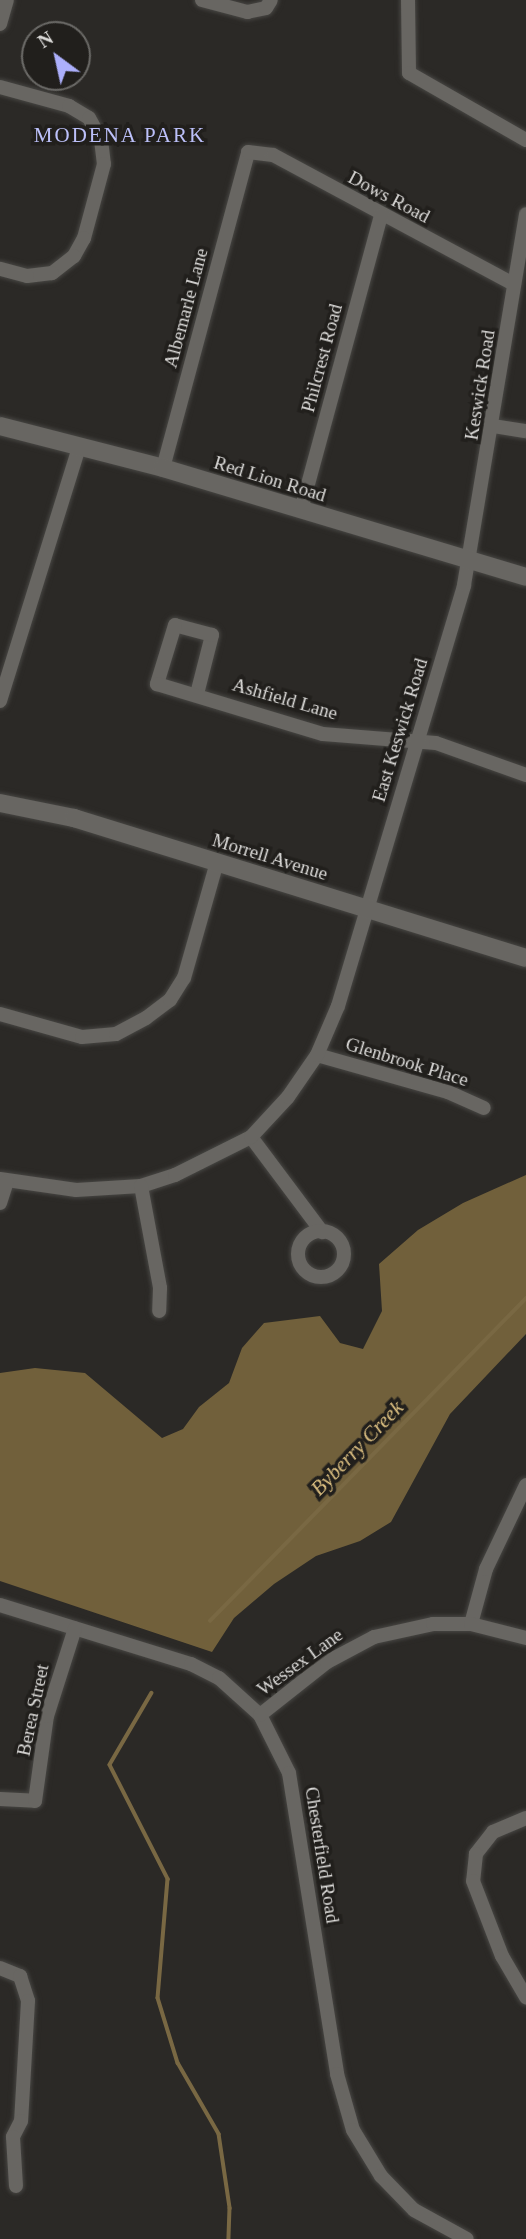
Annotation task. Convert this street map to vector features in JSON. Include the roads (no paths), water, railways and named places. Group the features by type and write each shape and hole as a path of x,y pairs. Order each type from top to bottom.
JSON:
{"street":[{"path":"0,24 7,0"},
{"path":"202,0 247,12 266,8 271,0"},
{"path":"408,0 409,73 526,140"},
{"path":"0,86 69,106 89,118 101,140 104,164 84,238 74,256 52,273 27,276 0,270"},
{"name":"Dows Road","path":"246,158 248,152 273,155 514,284"},
{"name":"Albemarle Lane","path":"163,468 246,158"},
{"name":"Keswick Road","path":"469,561 526,214"},
{"name":"Philcrest Road","path":"301,510 381,215"},
{"name":"Red Lion Road","path":"0,426 163,468 526,577"},
{"path":"493,426 526,431"},
{"path":"0,701 79,447"},
{"name":"East Keswick Road","path":"3,1180 76,1190 141,1186 212,1158 251,1137 288,1097 317,1055 338,1006 469,561"},
{"name":"Ashfield Lane","path":"197,694 212,635 175,625 157,684 323,734 436,743 526,775"},
{"name":"Morrell Avenue","path":"0,803 74,818 526,958"},
{"path":"0,1014 82,1037 116,1034 146,1018 170,1000 184,978 217,862"},
{"name":"Glenbrook Place","path":"317,1055 448,1092 484,1108"},
{"path":"251,1137 322,1232"},
{"path":"0,1203 3,1180"},
{"path":"141,1186 160,1288 159,1311"},
{"path":"471,1624 486,1569 526,1485"},
{"name":"Chesterfield Road","path":"0,1605 191,1664 219,1678 260,1714 289,1773 337,2074 353,2130 382,2176 414,2210 467,2239"},
{"name":"Wessex Lane","path":"260,1714 327,1662 374,1636 433,1624 471,1624 526,1638"},
{"name":"Berea Street","path":"0,1799 35,1801 47,1716 75,1628"},
{"path":"526,1818 493,1832 476,1854 473,1881 502,1956 526,1997"},
{"path":"7,1970 26,1987 29,2001 21,2121 7,2136 16,2186"}],"waterway":[{"name":"Byberry Creek","path":"210,1621 526,1298"},
{"name":"Byberry Creek","path":"152,1693 110,1765 168,1879 158,1998 178,2063 219,2134 230,2208 229,2239"}],"district":[{"name":"MODENA PARK","path":"120,135"}]}
